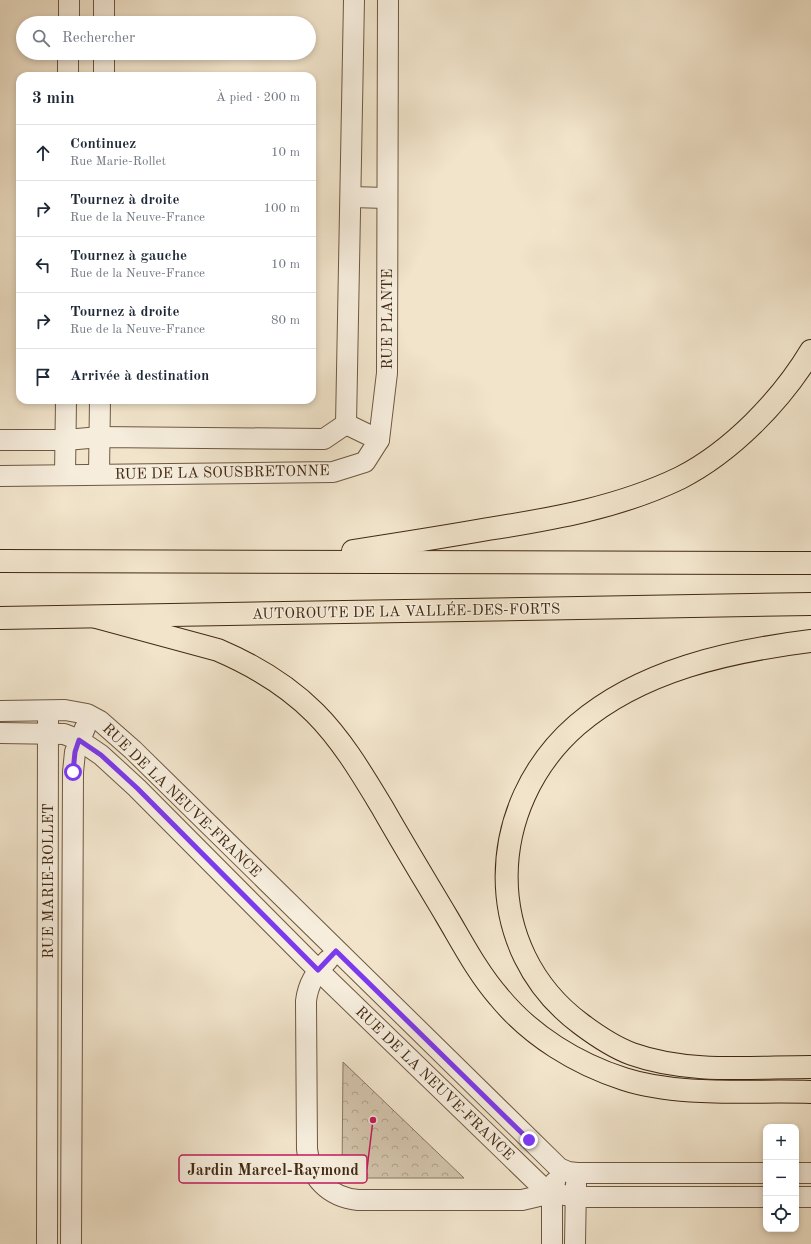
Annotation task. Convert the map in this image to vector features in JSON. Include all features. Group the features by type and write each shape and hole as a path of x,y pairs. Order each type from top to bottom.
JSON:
{"highway":[{"path":"289,562 543,520 599,508 651,490 696,468 752,425 788,386 811,351"},
{"path":"0,561 811,563"},
{"name":"AUTOROUTE DE LA VALLÉE-DES-FORTS","path":"0,618 811,604"},
{"path":"96,617 218,650 235,657 268,676 314,713 337,738 360,772 466,950 498,997 526,1025 557,1048 574,1058 609,1074 626,1080 661,1088 688,1090 811,1092"},
{"path":"811,640 731,654 674,670 615,698 578,724 551,752 528,787 514,820 506,857 506,876 510,914 521,947 535,974 548,994 560,1007 601,1039 631,1054 684,1065 704,1067 811,1067"}],"street":[{"path":"68,16 69,0"},
{"path":"104,0 104,16"},
{"path":"354,0 346,424 379,440"},
{"name":"RUE PLANTE","path":"379,440 387,372 388,0"},
{"path":"68,60 68,72"},
{"path":"104,60 104,72"},
{"path":"351,196 387,198"},
{"path":"65,476 66,404"},
{"path":"99,473 100,404"},
{"name":"RUE DE LA SOUSBRETONNE","path":"0,440 66,440 100,437 324,439 346,424"},
{"name":"RUE DE LA SOUSBRETONNE","path":"0,476 65,476 99,473 333,472 365,462 379,440"},
{"name":"RUE MARIE-ROLLET","path":"47,1244 48,710"},
{"name":"RUE DE LA NEUVE-FRANCE","path":"0,711 78,711 92,716 100,721 133,750 336,951 568,1171"},
{"name":"RUE MARIE-ROLLET","path":"71,1244 73,786 75,757 79,740 92,716"},
{"name":"RUE DE LA NEUVE-FRANCE","path":"0,733 64,734 79,740 101,755 137,788 318,970 536,1182 552,1193"},
{"name":"RUE DE LA NEUVE-FRANCE","path":"336,951 318,970 310,983 306,1001 307,1149 310,1165 322,1185 342,1197 358,1200 522,1200 552,1193 576,1197 763,1197"},
{"path":"48,1052 72,1052"},
{"path":"568,1171 763,1173"},
{"path":"552,1244 552,1193 568,1171"},
{"path":"568,1171 576,1197 575,1244"},
{"path":"799,1173 811,1173"},
{"path":"799,1197 811,1197"}],"green space":[{"path":"343,1062 464,1178 342,1178"}],"place":[{"name":"Jardin Marcel-Raymond","path":"373,1120"}],"route":[{"path":"73,772 75,752 79,740 101,755 137,788 318,970 336,951 529,1140"}]}
